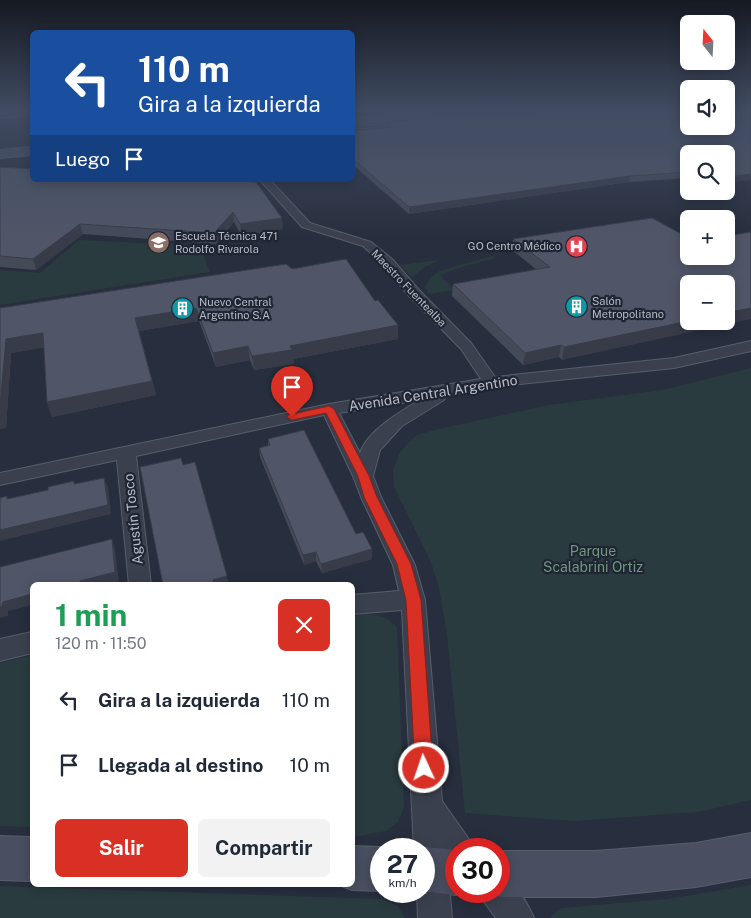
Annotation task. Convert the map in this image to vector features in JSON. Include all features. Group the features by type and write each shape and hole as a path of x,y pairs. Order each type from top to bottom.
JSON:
{"main road":[{"path":"510,874 596,874 696,865 751,855"},
{"path":"0,858 30,859"},
{"path":"355,868 370,869"}],"street":[{"name":"Maestro Fuentealba","path":"268,182 306,225 367,244 388,262 466,346 490,382"},
{"name":"Avenida Central Argentino","path":"0,479 329,409 490,382 674,363 751,346"},
{"path":"363,476 371,448 396,422 445,391"},
{"path":"329,409 404,564 414,600 426,805 442,865 435,918"},
{"name":"Agustín Tosco","path":"126,452 140,582"},
{"path":"355,604 414,600"},
{"path":"0,650 30,643"},
{"path":"506,903 517,918"}],"green space":[{"path":"79,240 210,246 204,257 210,272 0,305 0,270 40,273"},
{"path":"492,256 496,258 440,275 455,290 430,294 425,288 431,277 439,271"},
{"path":"440,260 425,267 412,277 399,265"},
{"name":"Parque Scalabrini Ortiz","path":"751,368 751,800 698,812 574,821 465,813 447,635 439,588 431,562 394,487 393,470 399,454 417,435 434,430 549,405 662,390"},
{"path":"365,614 382,617 390,621 397,628 404,807 398,822 386,831 355,837 355,616"},
{"path":"30,656 30,827 0,826 0,663"},
{"path":"751,885 751,918 549,918 561,908 667,899"},
{"path":"0,886 370,899 370,903 391,903 398,906 405,918 0,918"}],"building":[{"path":"355,153 680,153 680,173 630,176 409,207 355,161"},
{"path":"735,153 751,153 751,174 735,176"},
{"path":"0,167 30,169 30,182 256,182 282,218 240,224 233,212 214,233 80,224 33,259 0,256"},
{"name":"Salón Metropolitano","path":"652,218 680,233 680,265 735,265 735,235 751,232 751,308 735,311 735,275 680,275 680,323 564,347 561,345 525,353 453,284 550,267 513,239"},
{"path":"346,259 375,301 378,300 398,325 290,346 292,350 252,356 248,346 213,353 196,308 135,318 152,381 47,402 43,333 6,339 0,406 0,308 286,264 292,269"},
{"path":"304,430 356,534 363,532 372,549 321,564 316,552 303,555 259,448 270,445 268,439"},
{"path":"181,458 183,465 195,462 227,576 213,580 214,582 162,582 140,467"},
{"path":"104,478 108,505 0,530 0,498 7,496 7,499 48,490 48,487 74,481 74,484"},
{"path":"112,539 115,572 80,582 30,582 30,595 3,602 0,607 0,567"}],"place":[{"name":"Escuela Técnica 471 Rodolfo Rivarola","path":"159,242"},
{"name":"GO Centro Médico","path":"577,246"},
{"name":"Salón Metropolitano","path":"576,307"},
{"name":"Nuevo Central Argentino S.A","path":"183,308"}],"route":[{"path":"292,417 329,409 404,564 414,600 424,768"}]}
